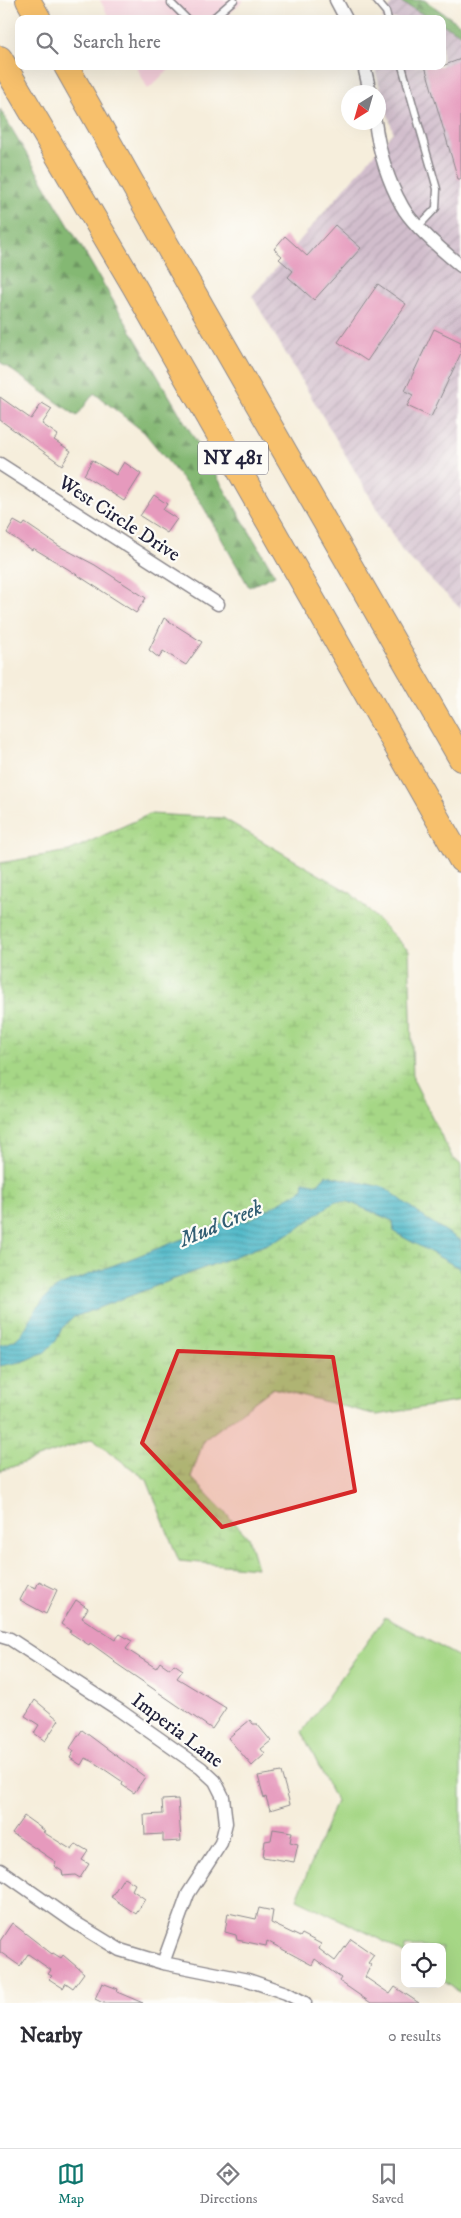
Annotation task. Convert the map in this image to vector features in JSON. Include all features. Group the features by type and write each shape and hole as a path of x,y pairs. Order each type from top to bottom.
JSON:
{"highway":[{"path":"28,0 37,15"},
{"name":"NY 481","path":"0,58 164,337 461,860"},
{"name":"NY 481","path":"68,70 202,309 461,759"}],"street":[{"path":"336,0 344,15"},
{"path":"365,70 368,85"},
{"path":"377,130 385,166 402,208 461,266"},
{"name":"West Circle Drive","path":"0,464 218,604"},
{"name":"Imperia Lane","path":"0,1636 10,1639 119,1710 201,1768 215,1781 224,1803 226,1823 221,1843 188,1894 163,1963"},
{"path":"0,1870 74,1922 120,1950 163,1963 248,1980 286,1993 305,2003"}],"lane":[{"path":"217,15 234,0"},
{"path":"376,0 387,15"},
{"path":"171,2 182,15"},
{"path":"403,70 437,189 436,208 419,226"}],"highlighted area":[{"path":"178,1351 333,1357 355,1491 222,1527 142,1443"}],"shaded area":[{"path":"100,0 244,0 228,15 108,15"},
{"path":"394,0 397,0 425,15 385,15"},
{"path":"446,26 461,34 461,609 402,551 252,296 393,132 386,108 386,85 379,85 375,70 446,70"},
{"path":"138,70 169,70 148,89"}],"green space":[{"path":"397,0 424,0 461,25 461,34 446,26 446,15 425,15"},
{"path":"0,109 275,575 249,587 200,501 144,432 94,393 77,416 0,362"},
{"path":"150,814 223,818 352,894 409,951 413,1079 452,1157 461,1165 461,1401 377,1415 273,1388 204,1440 191,1477 248,1537 257,1568 179,1561 147,1480 92,1439 0,1471 0,863 69,851"},
{"path":"385,1617 461,1658 461,1993 446,1983 446,1943 401,1943 401,1952 380,1939 297,1899 336,1801 302,1732"}],"water":[{"path":"326,1175 386,1188 425,1218 461,1241 461,1272 459,1268 394,1232 393,1221 349,1202 335,1201 296,1230 270,1243 74,1317 62,1328 56,1341 45,1352 25,1361 0,1366 0,1345 9,1343 20,1335 39,1305 59,1286 227,1222 249,1220 303,1189 304,1181 318,1184"}],"building":[{"path":"461,59 461,179 458,179 426,70 446,70 446,65"},
{"path":"335,225 361,248 314,300 288,277 293,271 279,259 282,256 274,249 285,236 307,256"},
{"path":"378,284 406,304 367,361 338,342"},
{"path":"434,329 461,342 461,353 431,417 407,406 413,395 405,391"},
{"path":"0,397 31,419 42,403 52,409 42,424 58,435 54,440 71,451 62,465 0,420"},
{"path":"92,460 116,475 124,462 141,474 124,501 84,475"},
{"path":"154,495 167,504 163,510 177,519 167,533 140,516"},
{"path":"14,521 23,526 25,523 59,546 95,565 146,598 136,613 68,569 33,548 32,550 7,533"},
{"path":"164,618 202,642 186,665 163,651 159,658 149,650"},
{"path":"39,1581 57,1590 46,1614 20,1600 28,1585 36,1588"},
{"path":"76,1600 88,1608 82,1618 115,1640 120,1634 132,1641 126,1649 156,1668 160,1662 170,1669 174,1664 183,1670 177,1678 226,1708 212,1729 114,1662 90,1643 89,1645 69,1632 71,1631 61,1624"},
{"path":"35,1700 59,1720 45,1741 34,1733 39,1725 25,1716"},
{"path":"250,1720 253,1724 257,1724 271,1741 261,1749 265,1754 252,1766 228,1738"},
{"path":"82,1730 145,1777 134,1793 122,1785 123,1782 92,1761 85,1758 81,1765 70,1758 74,1751 70,1748"},
{"path":"281,1772 290,1804 270,1810 266,1797 264,1798 258,1776"},
{"path":"178,1799 181,1841 163,1842 163,1834 145,1835 144,1815 163,1814 162,1800"},
{"path":"24,1816 45,1831 43,1832 72,1850 76,1844 88,1851 82,1860 89,1864 80,1878 75,1875 63,1876 62,1871 54,1866 56,1862 12,1833"},
{"path":"273,1829 292,1832 290,1842 298,1844 294,1862 263,1857 265,1841 271,1840"},
{"path":"124,1877 135,1884 132,1890 145,1899 136,1914 111,1897"},
{"path":"259,1908 273,1911 271,1923 300,1937 302,1934 321,1944 319,1949 335,1961 351,1939 374,1955 368,1963 371,1965 365,1977 390,1994 395,1987 419,2003 371,2003 339,1981 341,1978 315,1959 312,1965 267,1941 266,1946 237,1940 236,1935 225,1932 228,1913 256,1919"},
{"path":"12,1923 52,1954 61,1958 63,1955 84,1973 73,1988 66,1983 63,1988 49,1979 52,1976 48,1974 51,1970 28,1954 20,1966 0,1952 0,1941"},
{"path":"102,1983 118,1989 117,1992 143,2003 103,2003 95,1999"}],"water label":[{"name":"Mud Creek","path":"221,1224"}]}
